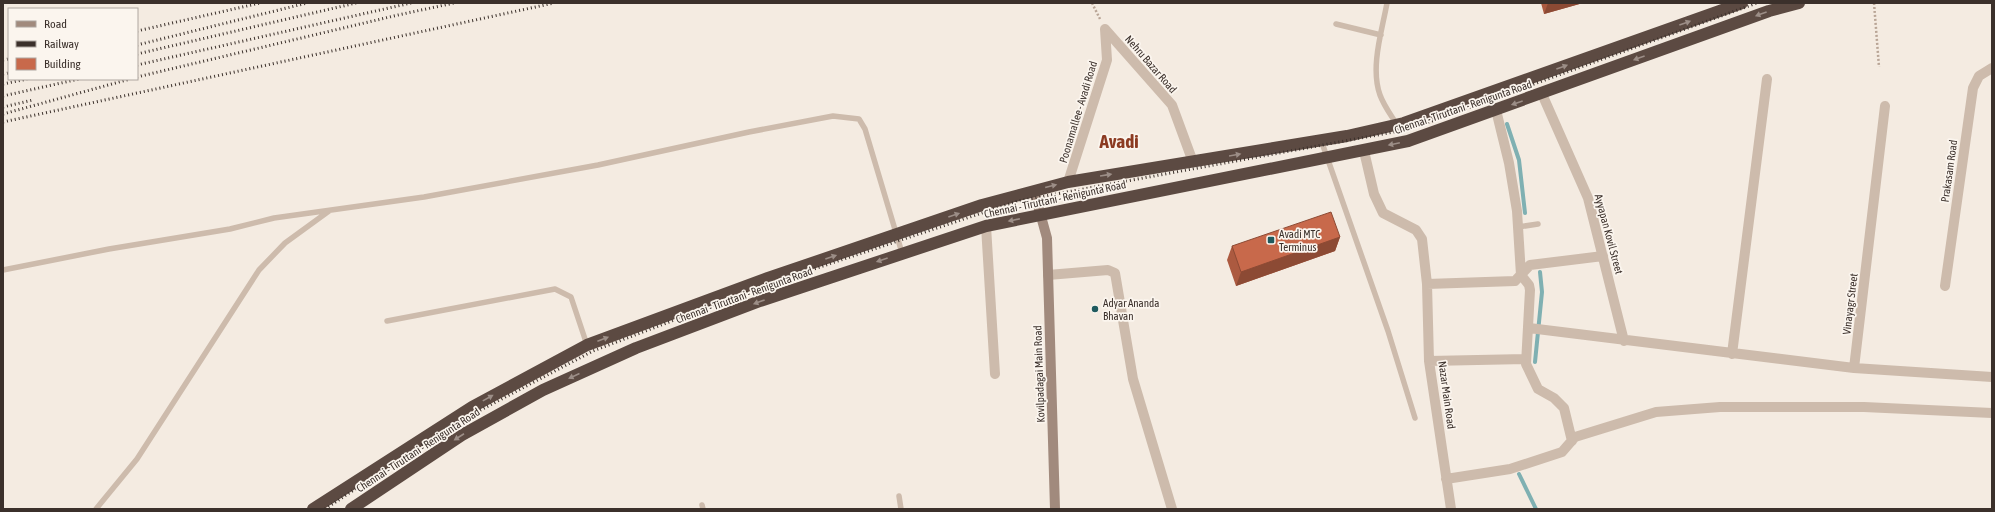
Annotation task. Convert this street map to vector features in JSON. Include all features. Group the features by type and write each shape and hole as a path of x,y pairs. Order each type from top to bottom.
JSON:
{"highway":[{"name":"Chennai - Tiruttani - Renigunta Road","path":"313,509 391,457 472,407 587,345 768,278 982,205 1034,190 1068,182 1321,140 1397,125 1742,3"},
{"name":"Chennai - Tiruttani - Renigunta Road","path":"351,509 462,435 543,390 636,348 760,301 986,226 1326,159 1408,141 1769,11 1799,3"},
{"path":"391,457 403,474"}],"main road":[{"name":"Kovilpadagai Main Road","path":"1034,190 1042,214 1047,238 1055,509"}],"street":[{"name":"Nehru Bazar Road","path":"1105,29 1172,105 1193,162"},
{"name":"Poonamallee - Avadi Road","path":"1068,182 1106,60 1105,29"},
{"name":"Prakasam Road","path":"1945,286 1973,88 1979,76 1992,68"},
{"path":"1732,354 1767,78"},
{"name":"Ayyapan Kovil Street","path":"1542,94 1588,198 1624,341"},
{"name":"Vinayagr Street","path":"1854,368 1886,106"},
{"path":"1496,110 1509,163 1518,227 1518,278"},
{"name":"Nazar Main Road","path":"1364,151 1374,194 1383,213 1416,230 1422,239 1427,284 1429,361 1451,509"},
{"path":"986,226 995,374"},
{"path":"1518,278 1530,265 1603,256"},
{"path":"1048,275 1108,270 1115,273 1132,379 1172,509"},
{"path":"1427,284 1518,278 1529,285 1532,329 1526,364 1532,379 1538,388 1543,393 1554,398 1564,408 1572,441"},
{"path":"1532,329 1854,368 1992,377"},
{"path":"1429,361 1526,359"},
{"path":"1446,479 1510,469 1562,452 1575,437 1656,412 1720,407 1864,407 1992,413"}],"lane":[{"path":"1387,3 1377,60 1377,83 1385,107 1397,125"},
{"path":"1336,24 1381,35"},
{"path":"3,270 110,249 230,229 274,218 424,197 567,171 749,132 838,117 859,119 865,129 902,253"},
{"path":"1321,140 1326,159 1388,331 1415,418"},
{"path":"96,509 137,459 259,270 285,243 330,210"},
{"path":"1518,227 1538,224"},
{"path":"387,321 555,289 571,296 587,345"},
{"path":"899,496 901,509"}],"path":[{"path":"1092,3 1105,29"},
{"path":"1874,3 1879,67"}],"building":[{"path":"1331,212 1340,237 1241,272 1232,246"}],"waterway":[{"path":"1507,124 1519,160 1525,213"},
{"path":"1535,362 1542,292 1540,272"},
{"path":"1519,474 1536,509"}],"railway":[{"path":"138,31 260,3"},
{"path":"138,45 307,3"},
{"path":"138,54 356,3"},
{"path":"138,65 411,3"},
{"path":"138,77 454,3"},
{"path":"3,122 554,3"},
{"path":"325,509 454,424 593,351 769,284 1018,201 1410,129 1757,3"},
{"path":"3,60 8,59"},
{"path":"3,74 8,73"},
{"path":"3,84 22,80"},
{"path":"3,96 75,80"},
{"path":"3,114 126,80"},
{"path":"3,107 33,100"}],"place":[{"name":"Avadi MTC Terminus","path":"1271,240"},
{"name":"Adyar Ananda Bhavan","path":"1095,309"}],"district":[{"name":"Avadi","path":"1119,141"}]}
